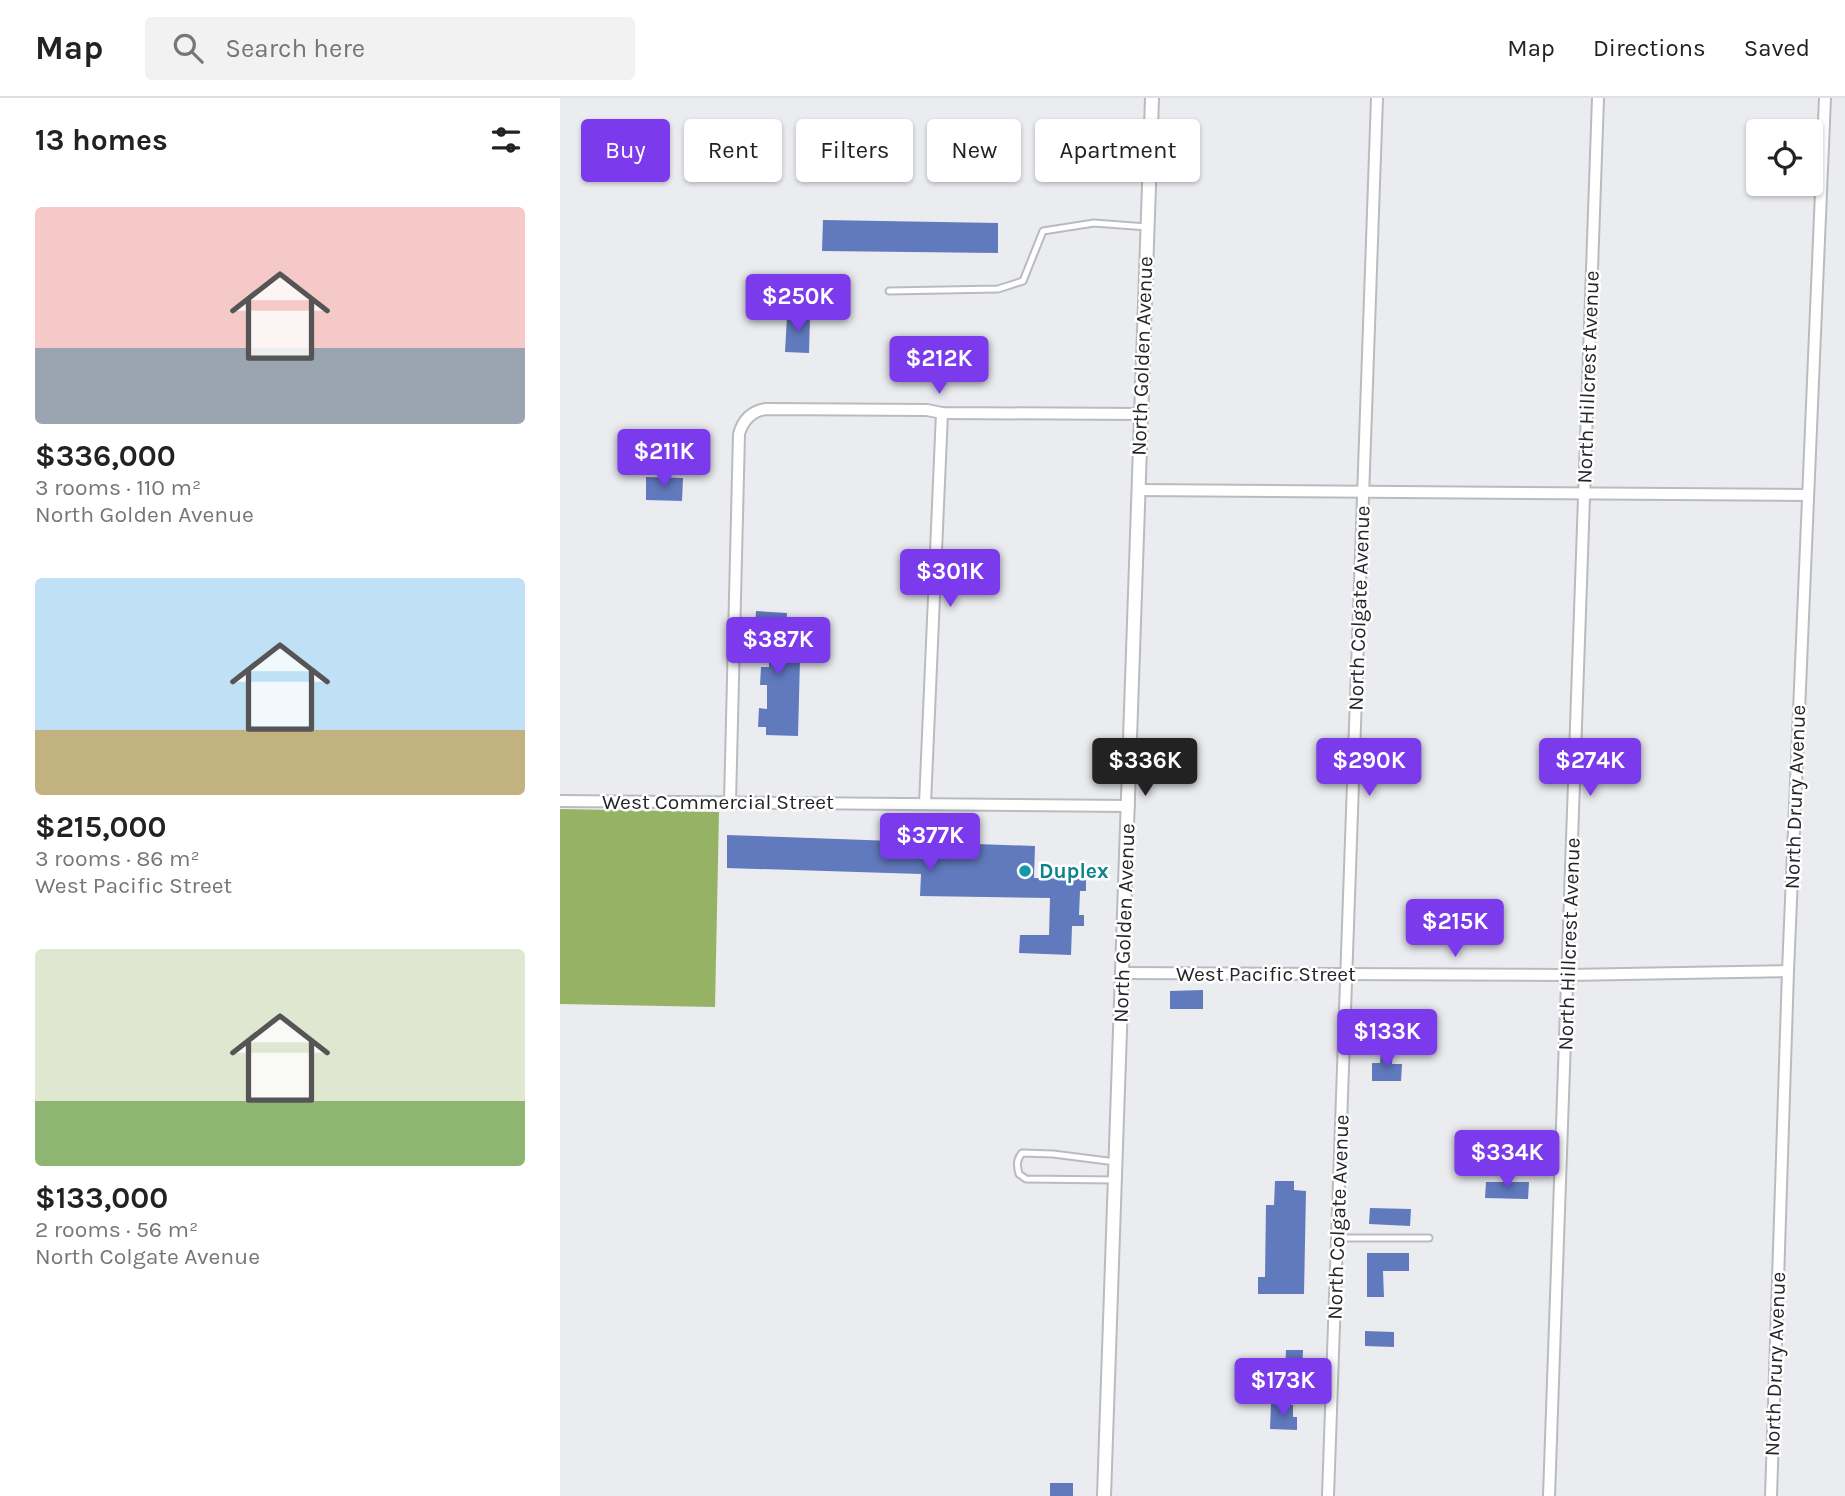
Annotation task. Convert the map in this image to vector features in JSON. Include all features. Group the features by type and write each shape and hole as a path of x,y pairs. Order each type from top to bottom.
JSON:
{"street":[{"name":"North Golden Avenue","path":"1104,1496 1152,98"},
{"name":"North Colgate Avenue","path":"1328,1496 1377,98"},
{"name":"North Hillcrest Avenue","path":"1549,1496 1598,98"},
{"name":"North Drury Avenue","path":"1771,1496 1788,971 1825,98"},
{"path":"730,802 740,434 749,415 766,409 1140,414"},
{"path":"926,804 942,413"},
{"path":"1138,490 1807,495"},
{"name":"West Commercial Street","path":"560,801 1129,806"},
{"name":"West Pacific Street","path":"1123,972 1568,975 1788,971"}],"lane":[{"path":"889,291 998,289 1023,281 1043,231 1094,223 1147,227"},
{"path":"1115,1162 1022,1153 1017,1166 1019,1174 1026,1179 1115,1180"},
{"path":"1338,1238 1429,1238"}],"green space":[{"path":"560,809 719,812 715,1007 560,1004"}],"building":[{"path":"823,220 998,223 998,253 822,251"},
{"path":"787,316 810,316 809,353 785,352"},
{"path":"646,477 683,478 682,501 646,500"},
{"path":"756,611 787,613 785,659 800,659 798,736 766,735 766,727 758,727 759,708 767,709 767,685 760,685 761,667 769,667 769,646 754,646"},
{"path":"727,835 1035,846 1034,878 1086,879 1086,891 1080,891 1079,915 1084,915 1084,926 1072,926 1071,955 1019,953 1020,935 1049,935 1050,898 920,896 921,874 727,868"},
{"path":"1203,990 1203,1009 1170,1009 1170,991"},
{"path":"1381,1051 1393,1052 1392,1064 1402,1064 1401,1081 1372,1081 1372,1063 1380,1063"},
{"path":"1275,1181 1294,1181 1294,1190 1306,1191 1304,1294 1258,1294 1258,1277 1265,1277 1266,1205 1274,1205"},
{"path":"1486,1182 1529,1182 1528,1199 1485,1198"},
{"path":"1370,1208 1411,1209 1410,1226 1369,1224"},
{"path":"1367,1253 1409,1253 1409,1271 1383,1271 1384,1297 1367,1297"},
{"path":"1365,1331 1394,1332 1394,1347 1365,1346"},
{"path":"1286,1350 1303,1350 1302,1375 1285,1374"},
{"path":"1271,1404 1293,1405 1297,1430 1270,1429"},
{"path":"1050,1483 1073,1483 1073,1496 1050,1496"}],"place":[{"name":"Duplex","path":"1025,871"}]}
